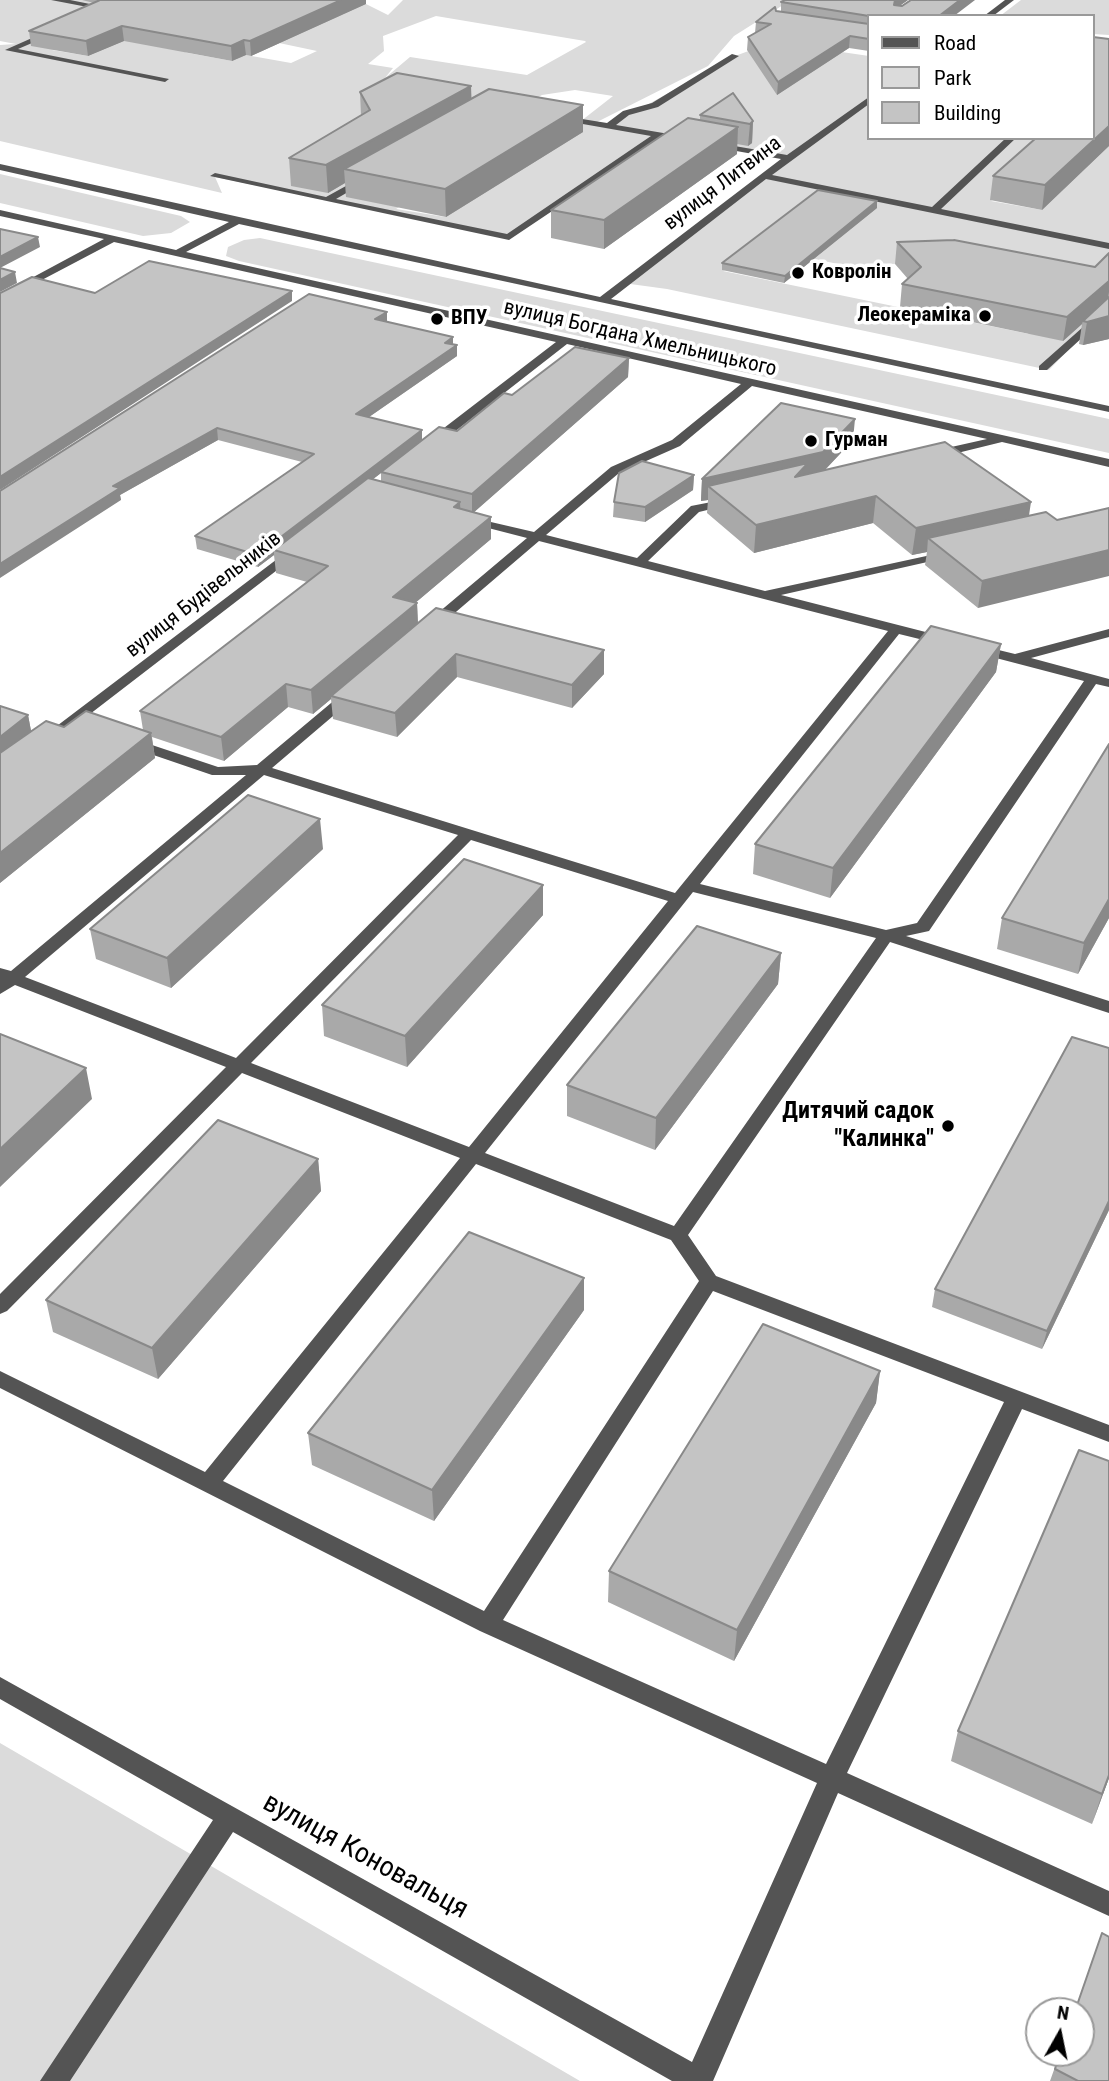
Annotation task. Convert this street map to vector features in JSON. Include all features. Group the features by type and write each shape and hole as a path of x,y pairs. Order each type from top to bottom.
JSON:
{"street":[{"path":"55,0 106,8 94,13"},
{"path":"991,14 1010,0"},
{"path":"57,29 9,50 165,79"},
{"path":"0,41 21,45"},
{"path":"609,126 626,113 654,104 734,56"},
{"name":"вулиця Литвина","path":"601,301 764,176 867,101"},
{"path":"550,116 672,137"},
{"path":"215,176 509,237 659,135"},
{"path":"933,211 1010,140"},
{"path":"698,142 790,158"},
{"name":"вулиця Богдана Хмельницького","path":"0,167 236,222 1109,409"},
{"path":"327,200 374,173"},
{"path":"764,176 1109,246"},
{"name":"вулиця Богдана Хмельницького","path":"0,213 1109,463"},
{"path":"175,254 236,222"},
{"path":"0,299 112,239"},
{"path":"310,297 325,288"},
{"path":"1043,369 1109,307"},
{"path":"422,451 564,341"},
{"path":"420,635 615,470 676,443 749,383"},
{"path":"926,457 1002,439"},
{"path":"639,563 695,509 736,499"},
{"path":"458,517 1109,683"},
{"name":"вулиця Будівельників","path":"30,753 77,724 302,544"},
{"path":"765,595 963,550"},
{"path":"208,1484 896,629"},
{"path":"1013,659 1109,632"},
{"path":"678,1235 886,935 923,927 1092,679"},
{"path":"4,980 356,689"},
{"path":"120,738 217,772 261,769 468,834 683,893 886,935 1109,1007"},
{"path":"0,1306 468,834"},
{"path":"4,980 239,1066 678,1235 709,1281 1109,1434"},
{"path":"488,1624 709,1281"},
{"path":"0,1379 488,1624 1109,1904"},
{"path":"699,2081 832,1778 1016,1399"},
{"name":"вулиця Коновальця","path":"0,1687 699,2081"},
{"path":"54,2081 229,1817"}],"green space":[{"path":"0,0 169,0 52,50 88,56 136,36 188,53 232,61 246,55 291,63 317,51 279,43 366,4 388,15 403,0 791,0 734,36 708,66 597,122 609,126 735,56 773,42 867,56 867,140 1057,140 991,201 1042,210 1109,146 1109,272 1097,320 1049,370 667,289 623,283 789,158 660,135 509,237 215,177 222,193 0,141 0,45 16,44 0,41","holes":["436,16 585,41 586,42 527,75 410,57 385,78 393,68 368,64 384,51 383,36","575,90 613,96 581,121 519,108 542,95","535,123 581,132 445,217 396,209","876,208 814,259 877,272 888,264 952,263 1029,334 723,271"]},
{"path":"1021,0 1109,0 1109,35 1095,34 1095,14 1003,14"},
{"path":"0,174 181,216 190,222 171,233 143,236 0,203"},
{"path":"260,238 1109,419 1109,453 226,256 228,247 244,240"},
{"path":"0,1743 580,2081 0,2081"}],"building":[{"path":"100,0 341,0 250,41 244,40 231,46 122,26 86,41 29,31"},
{"path":"895,0 894,5 902,6 911,0 960,0 942,14 867,16 781,2"},
{"path":"775,7 776,11 867,24 867,39 850,36 778,82 748,37 771,24 756,22"},
{"path":"1095,37 1109,39 1109,126 1095,139"},
{"path":"397,73 471,86 326,165 289,158 370,110 360,92"},
{"path":"489,89 583,105 445,189 344,169"},
{"path":"733,93 753,121 750,124 700,115"},
{"path":"688,118 738,127 604,220 551,210"},
{"path":"1034,140 1094,140 1045,185 993,176"},
{"path":"818,190 877,201 785,276 722,263"},
{"path":"0,229 38,237 0,257"},
{"path":"954,240 1095,267 1109,253 1109,281 1067,317 902,284 921,267 897,242"},
{"path":"149,261 292,291 0,477 0,293 32,277 95,293"},
{"path":"0,268 15,272 0,280"},
{"path":"309,294 387,312 375,319 453,337 445,343 457,345 356,414 422,430 257,555 195,536 314,454 217,428 113,486 120,488 0,564 0,491"},
{"path":"1109,297 1109,316 1083,321"},
{"path":"575,347 629,358 472,494 381,472 439,427 457,431 504,393 512,395"},
{"path":"781,403 855,419 823,452 702,479"},
{"path":"945,442 1031,502 916,528 876,496 756,525 708,486 808,463 795,477"},
{"path":"642,461 694,475 645,507 614,502 619,473"},
{"path":"368,478 460,502 454,507 491,517 393,597 417,603 311,690 286,684 221,737 140,711 328,566 274,550"},
{"path":"1109,508 1109,550 982,581 928,538 1046,512 1057,520"},
{"path":"436,608 604,650 572,685 456,654 395,713 331,696"},
{"path":"931,626 1001,644 833,868 755,844"},
{"path":"0,706 28,715 0,737"},
{"path":"86,711 151,733 0,853 0,753 46,721 64,727"},
{"path":"1109,744 1109,899 1084,943 1002,918"},
{"path":"248,795 320,819 167,958 90,929"},
{"path":"464,859 543,885 405,1036 322,1005"},
{"path":"697,926 781,953 656,1118 567,1085"},
{"path":"0,1034 86,1068 0,1149"},
{"path":"1072,1037 1109,1048 1109,1201 1047,1331 935,1289"},
{"path":"218,1120 318,1159 152,1348 46,1300"},
{"path":"469,1232 584,1278 432,1490 308,1433"},
{"path":"763,1324 880,1371 737,1630 609,1571"},
{"path":"1079,1450 1109,1461 1109,1775 1102,1794 958,1731"},
{"path":"1102,1933 1109,1937 1109,2081 1078,2081 1055,2069 1095,2067 1095,1997 1080,1997"}],"place":[{"name":"Ковролін","path":"798,273"},
{"name":"Леокераміка","path":"985,316"},
{"name":"ВПУ","path":"437,319"},
{"name":"Гурман","path":"811,441"},
{"name":"Дитячий садок \"Калинка\"","path":"948,1126"}]}
